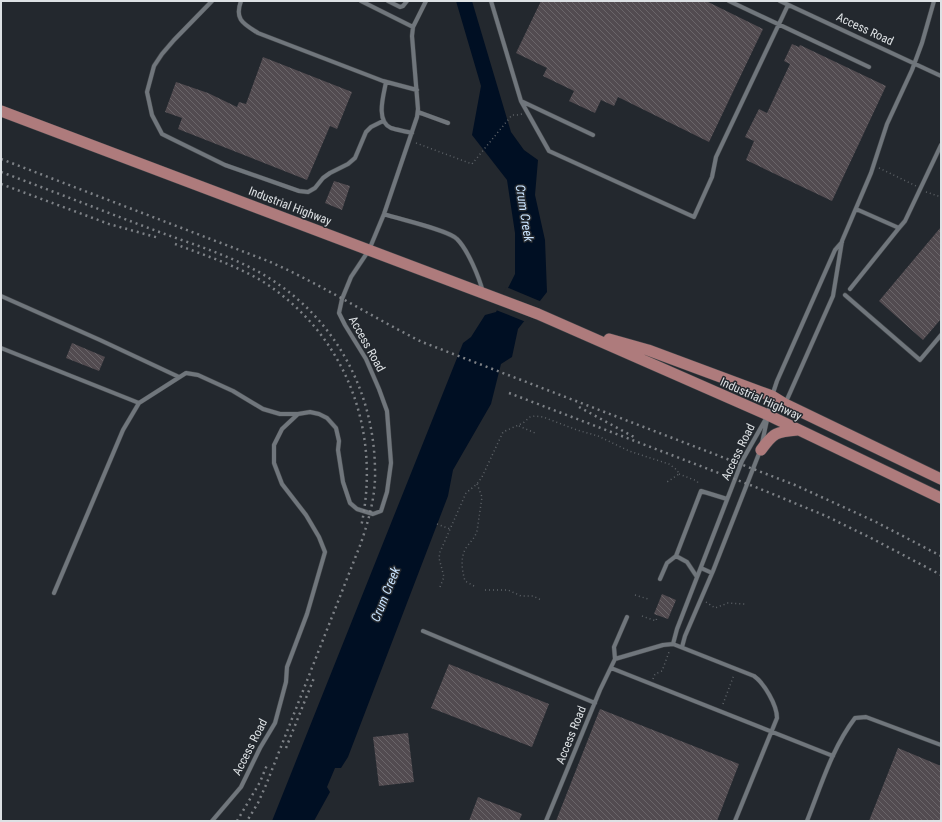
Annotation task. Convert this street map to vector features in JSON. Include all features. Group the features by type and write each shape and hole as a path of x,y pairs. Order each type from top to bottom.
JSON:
{"main road":[{"name":"Industrial Highway","path":"1,111 500,298 768,415 941,498"},
{"name":"Industrial Highway","path":"569,327 648,350 772,396 785,404 941,479"},
{"path":"761,450 770,437 781,432 799,430"}],"lane":[{"path":"212,1 174,40 154,66 147,92 152,115 162,134 225,165 299,191 308,192 315,188 323,178 348,164 355,158 366,132 383,121"},
{"path":"241,1 239,17 245,25 258,33 386,82 417,90"},
{"path":"361,1 413,27"},
{"path":"388,1 400,7 407,1"},
{"name":"Access Road","path":"54,593 123,430 139,403 186,373 198,375 233,391 263,409 280,414 310,412 327,418 336,428 343,482 350,503 357,509 373,514 381,511 387,492 391,462 387,411 366,359 344,325 339,313 342,299 351,277 369,250 384,214 418,112 412,36 413,27 426,1"},
{"path":"491,1 521,101 549,151 694,216 712,177 716,157 788,5"},
{"path":"729,1 869,67"},
{"name":"Access Road","path":"780,1 941,76"},
{"path":"768,415 785,404 832,296 842,241 874,166 887,124 914,64 922,43 934,1"},
{"path":"386,82 381,106 383,121 390,127 412,133"},
{"path":"521,101 593,135"},
{"path":"418,112 448,123"},
{"path":"850,289 905,220 941,145"},
{"path":"856,209 899,228"},
{"path":"384,214 447,233 457,239 479,275 483,292"},
{"path":"768,415 772,396 835,250 842,241"},
{"path":"845,295 920,360 941,335"},
{"path":"1,296 179,377"},
{"path":"1,348 139,403"},
{"name":"Access Road","path":"212,821 241,787 260,748 275,723 286,682 287,667 307,614 325,552 319,537 306,515 282,484 274,463 274,445 277,437 282,429 298,414"},
{"name":"Access Road","path":"682,648 685,636 761,450 768,415"},
{"name":"Access Road","path":"673,644 677,629 742,461 768,415"},
{"path":"660,579 667,563 676,556 701,491 727,499"},
{"path":"676,556 688,562 697,577"},
{"path":"701,568 712,573"},
{"name":"Access Road","path":"546,821 615,659 614,647 627,617"},
{"path":"423,631 595,703"},
{"path":"615,659 673,644 758,678 775,705 777,718 735,821"},
{"path":"611,668 832,756"},
{"path":"807,821 832,756 845,731 855,718 866,717 941,745"}],"path":[{"path":"416,143 472,164 512,114 517,115 527,113"},
{"path":"874,166 930,194 941,197"},
{"path":"440,587 444,577 439,558 440,552 466,493 477,484 482,477 503,432 530,417 543,417 598,436 629,451 669,464 677,470 679,474 697,481 701,491"},
{"path":"518,425 536,433"},
{"path":"667,482 679,474"},
{"path":"474,586 465,581 462,566 465,550 477,531 482,497 477,484"},
{"path":"437,524 450,529"},
{"path":"485,590 508,590 521,596 533,596 541,600"},
{"path":"635,595 648,599"},
{"path":"706,602 715,608 728,603 745,604"},
{"path":"642,616 656,621 657,617"},
{"path":"653,679 655,674 662,671 669,652"},
{"path":"723,704 734,675"}],"water":[{"name":"Crum Creek","path":"456,1 472,1 511,132 524,150 538,160 535,195 545,240 547,292 518,329 512,357 501,364 491,404 453,470 448,496 348,757 341,768 335,768 327,787 330,792 314,821 272,821 463,343 471,337 485,315 496,312 515,274 515,233 507,180 472,135 481,86"}],"pier":[{"path":"506,287 542,302 526,322 496,310"}],"building":[{"path":"541,1 706,1 763,29 709,142 618,97 614,106 601,100 595,113 569,101 574,91 543,76 547,68 516,53"},
{"path":"792,44 799,47 800,45 886,86 832,201 746,160 754,141 745,137 759,109 767,113 790,64 784,61"},
{"path":"263,57 352,92 337,129 330,126 307,180 178,129 182,118 165,112 176,82 208,93 237,107 239,102 246,104"},
{"path":"334,181 350,186 342,210 325,203"},
{"path":"941,227 941,319 923,340 879,301"},
{"path":"72,343 105,357 99,371 66,358"},
{"path":"662,594 676,600 668,619 654,614"},
{"path":"449,664 549,704 532,747 431,708"},
{"path":"600,709 739,764 717,821 556,821"},
{"path":"408,733 414,782 379,786 373,737"},
{"path":"898,748 941,766 941,821 869,821"},
{"path":"478,797 522,814 519,821 469,821"}],"railway":[{"path":"1,159 268,261 288,270 422,342 795,485 876,522 941,556"},
{"path":"1,172 222,255 265,275 300,301 319,320 335,341 349,364 360,389 368,415 373,442 375,469 373,498 369,516 361,543 266,785 258,803 247,821"},
{"path":"1,184 109,224 159,238"},
{"path":"175,244 230,265 262,281 291,303 316,328 336,357 351,388 361,421 366,456 366,491 361,527"},
{"path":"509,393 758,488 826,516 941,575"},
{"path":"579,407 634,437"},
{"path":"286,748 314,678"},
{"path":"237,821 260,782 267,765"}]}
